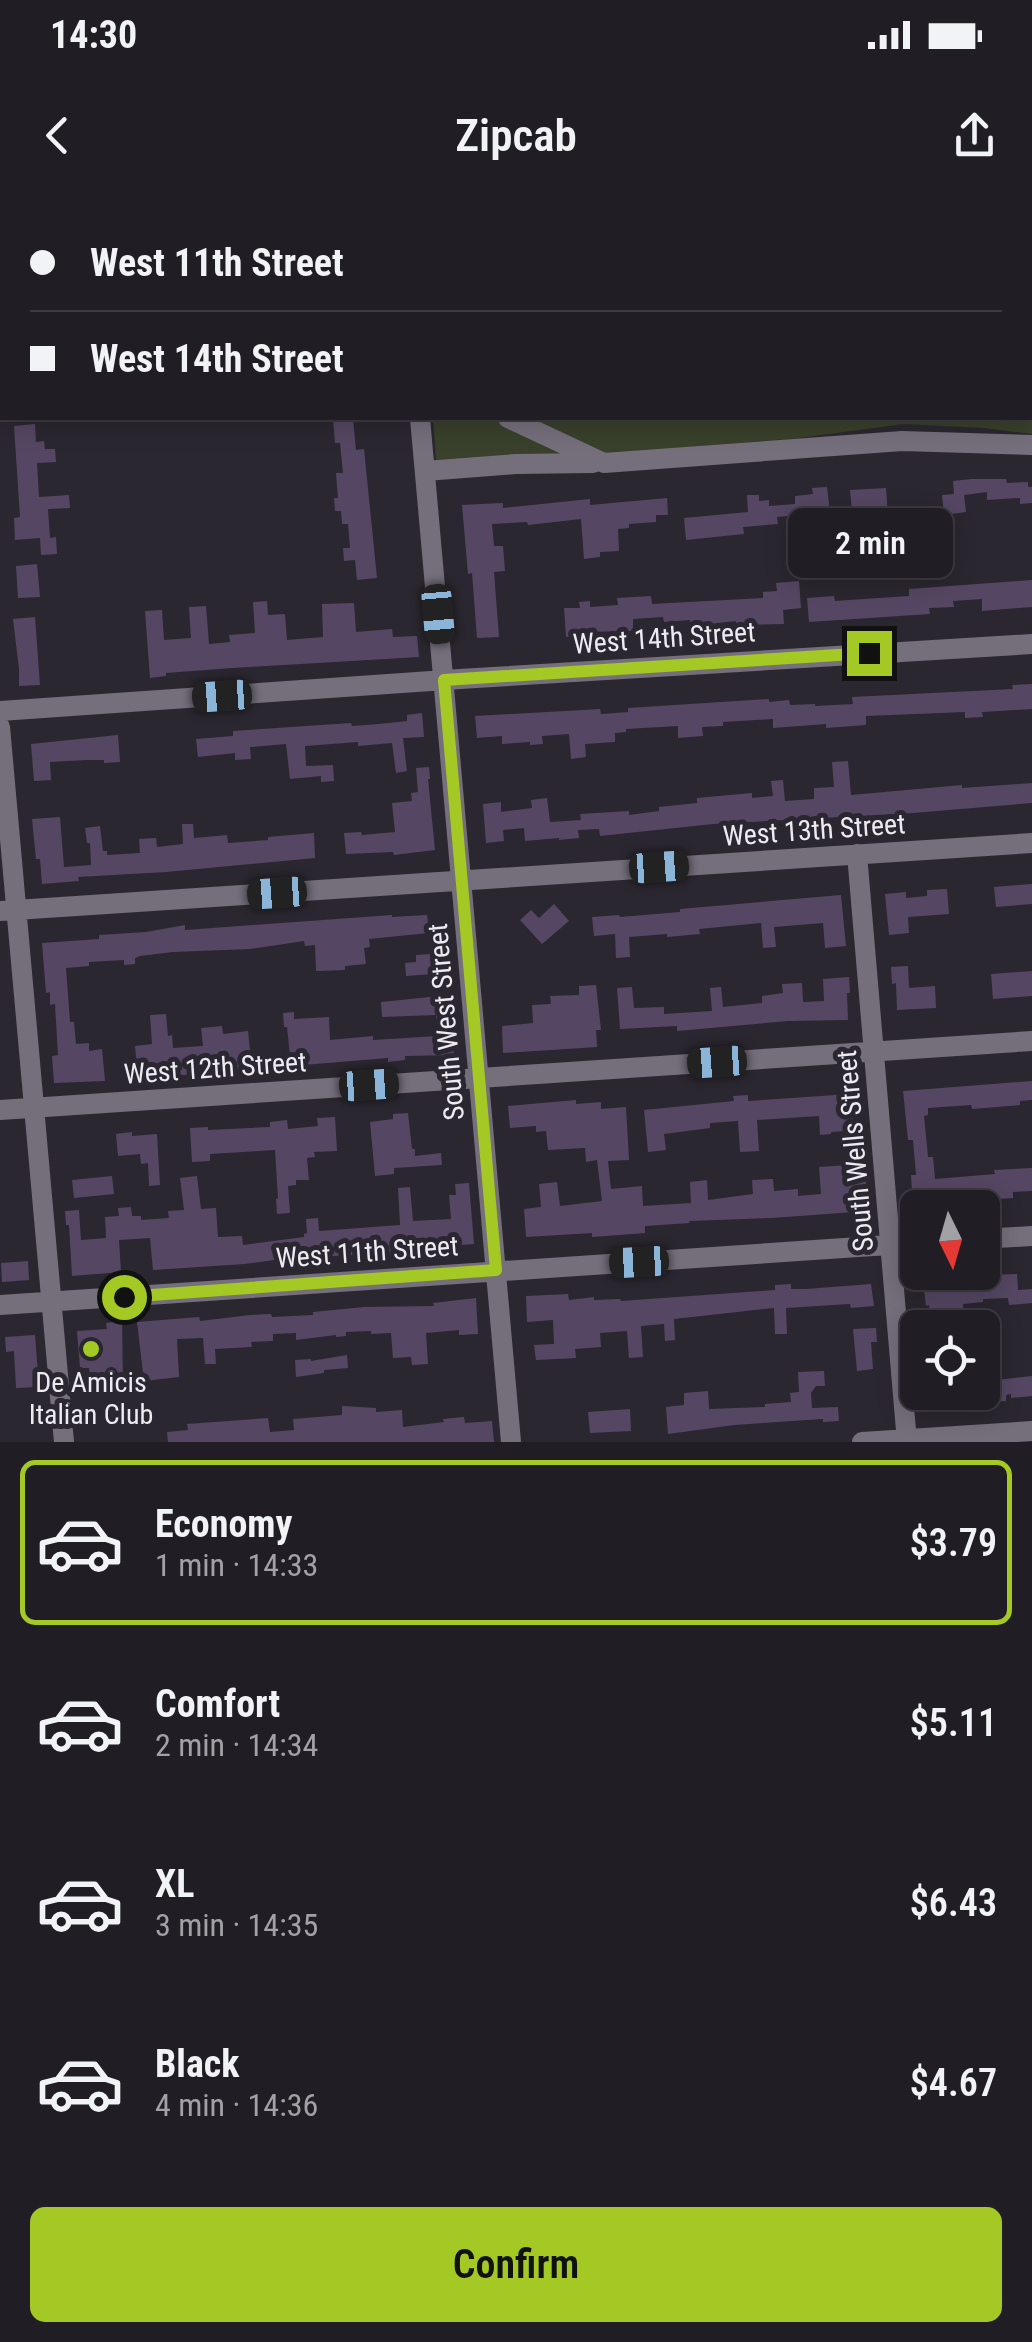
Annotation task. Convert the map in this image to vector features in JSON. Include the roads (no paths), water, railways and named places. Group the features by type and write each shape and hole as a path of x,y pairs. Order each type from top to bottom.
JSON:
{"street":[{"name":"South West Street","path":"420,420 511,1442"},
{"path":"512,420 604,463"},
{"path":"425,471 558,462 604,463 902,441 1032,445"},
{"name":"West 14th Street","path":"0,711 1032,644"},
{"path":"0,726 8,910 34,1108 64,1442"},
{"name":"West 13th Street","path":"8,910 1032,843"},
{"name":"South Wells Street","path":"858,854 907,1440"},
{"name":"West 12th Street","path":"0,1110 1032,1041"},
{"path":"1000,1238 1032,1236"},
{"name":"West 11th Street","path":"0,1305 900,1244"},
{"path":"862,1442 1032,1431"}],"place":[{"name":"De Amicis Italian Club","path":"91,1349"}]}
